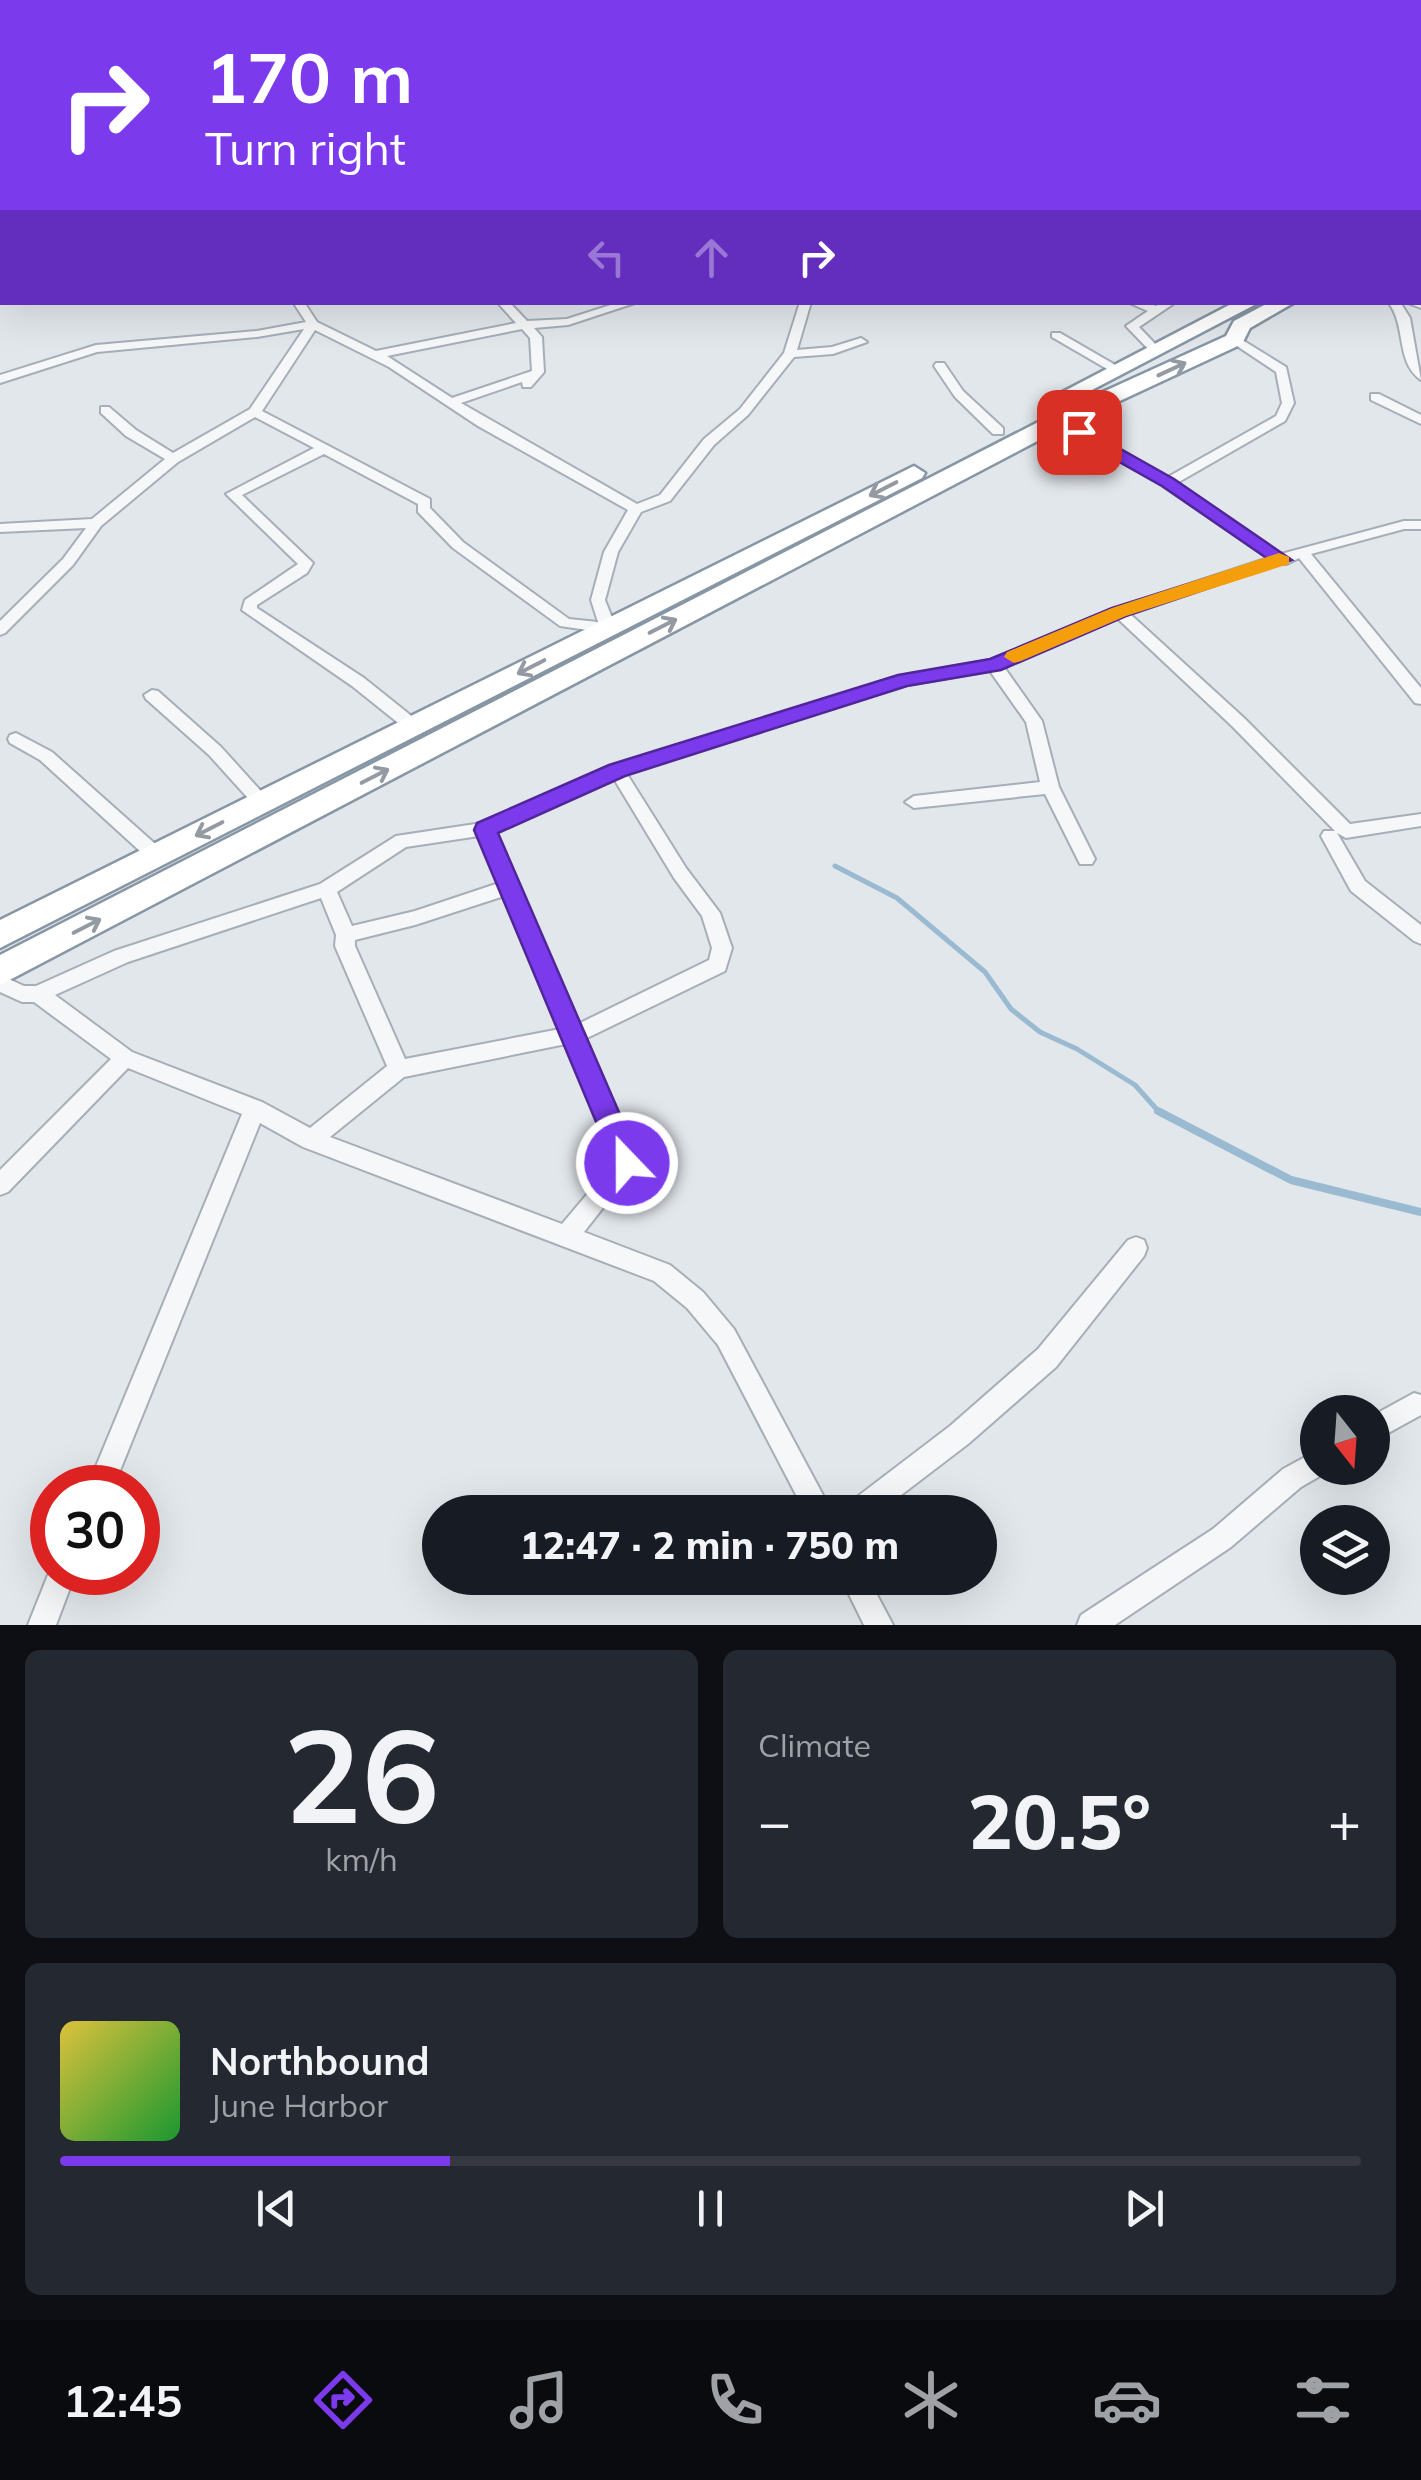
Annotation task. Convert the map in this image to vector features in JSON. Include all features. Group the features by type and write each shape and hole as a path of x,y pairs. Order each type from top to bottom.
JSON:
{"highway":[{"path":"0,935 1246,305"},
{"path":"0,971 1058,422 1235,340 1242,325 1280,305"}],"street":[{"path":"300,305 313,324 375,355 636,509"},
{"path":"505,305 536,337 538,372 526,384"},
{"path":"375,355 525,325 568,322 623,305"},
{"path":"255,412 426,502 423,509 458,545 565,623 608,628 598,600 610,552 636,509 665,498 709,442 744,412 790,354 805,305"},
{"path":"1141,305 1156,310"},
{"path":"1156,350 1132,326 1165,305"},
{"path":"1396,305 1404,315 1410,364 1421,376"},
{"path":"0,379 96,349 257,334 313,324"},
{"path":"0,630 68,562 96,524 173,459 255,412 313,324"},
{"path":"1056,335 1118,370"},
{"path":"1168,483 1281,418 1288,403 1282,370 1235,340"},
{"path":"790,354 833,350 861,342"},
{"path":"940,366 958,394 998,431"},
{"path":"452,402 538,372"},
{"path":"1375,397 1421,420"},
{"path":"105,410 132,434 173,459"},
{"path":"1058,422 1168,483 1282,560"},
{"path":"325,448 232,494 306,564 250,603 249,610 358,682 413,726"},
{"path":"618,500 665,498"},
{"path":"0,528 96,524"},
{"path":"0,982 22,994 38,994 121,956 327,889 402,841 485,830 617,770 905,680 994,665 1119,612 1302,552 1421,524"},
{"path":"1302,552 1421,699"},
{"path":"1119,612 1238,722 1346,831 1421,820"},
{"path":"994,665 1034,720 1050,787 1086,859"},
{"path":"152,695 215,751 262,802"},
{"path":"16,739 46,756 160,854"},
{"path":"311,1140 399,1069 576,1034 718,966 722,948 711,913 680,873 617,770"},
{"path":"914,802 1050,787"},
{"path":"485,830 576,1034 627,1163 567,1235"},
{"path":"1330,836 1358,886 1421,936"},
{"path":"346,935 415,918 510,886"},
{"path":"327,889 346,935 345,946 399,1069"},
{"path":"38,994 126,1058 255,1109 311,1140 662,1274 695,1300 726,1337 810,1495"},
{"path":"0,1185 126,1058"},
{"path":"109,1465 255,1109"},
{"path":"880,1495 958,1435 1046,1358 1136,1248"},
{"path":"1390,1419 1414,1405"},
{"path":"1091,1625 1222,1538 1300,1473"},
{"path":"42,1625 54,1595"},
{"path":"863,1595 879,1625"}],"waterway":[{"path":"835,866 897,898 985,972 1011,1009 1040,1032 1077,1049 1135,1085 1158,1111"},
{"path":"1158,1111 1291,1180 1421,1212"}],"slow traffic":[{"path":"1014,657 1119,612 1282,560 1279,558"}],"route":[{"path":"627,1163 576,1034 485,830 617,770 858,693 905,680 994,665 1119,612 1282,560 1168,483 1079,432"}]}
